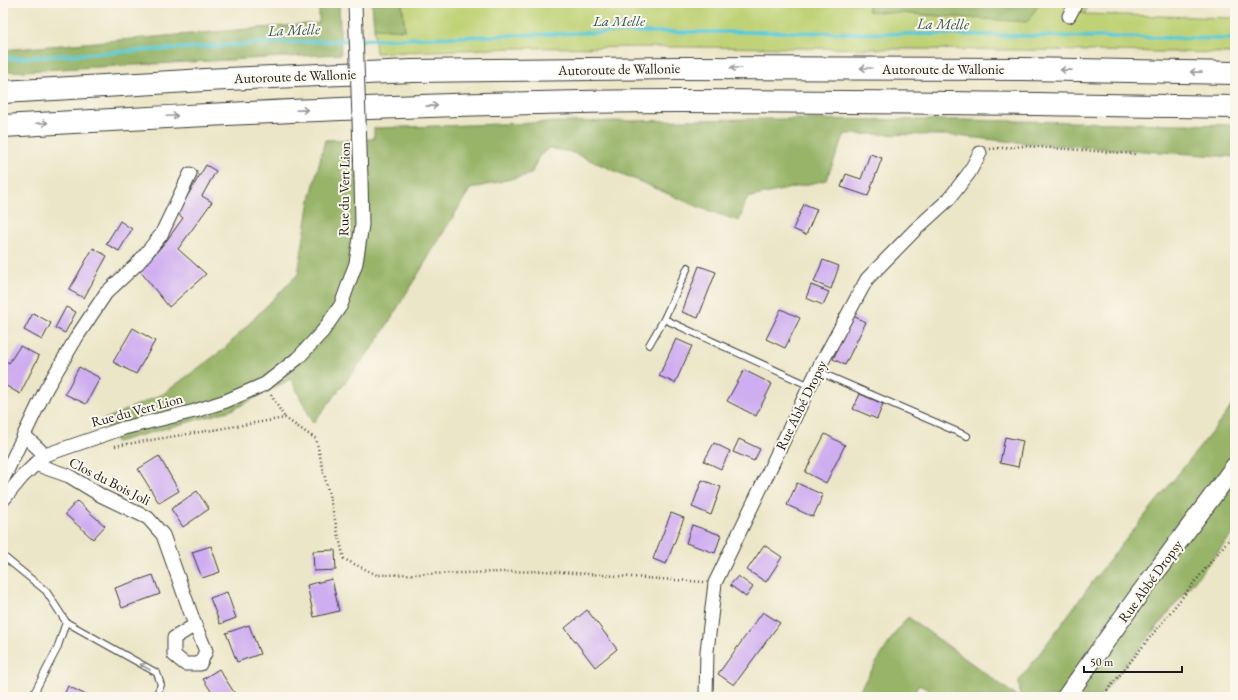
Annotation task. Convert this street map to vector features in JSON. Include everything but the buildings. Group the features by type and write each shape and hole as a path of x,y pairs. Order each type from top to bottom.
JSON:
{"highway":[{"name":"Autoroute de Wallonie","path":"3,92 205,80 412,71 684,68 1024,69 1235,73"},
{"path":"3,126 209,114 344,109 668,102 1019,103 1235,107"}],"street":[{"name":"Rue du Vert Lion","path":"3,500 22,477 45,455 124,428 195,411 226,401 265,384 298,358 323,331 341,305 356,263 362,225 362,178 356,3"},
{"path":"1069,16 1076,3"},
{"name":"Rue Abbé Dropsy","path":"706,697 707,651 715,583 817,371 867,279 915,230 949,199 969,173 980,153"},
{"path":"3,479 46,389 78,335 106,293 138,263 161,235 190,174"},
{"path":"24,435 45,455"},
{"name":"Clos du Bois Joli","path":"35,464 69,476 102,496 148,518 164,535 195,625"},
{"name":"Rue Abbé Dropsy","path":"1066,697 1138,596 1235,466"}],"lane":[{"path":"649,346 664,319 688,267"},
{"path":"664,319 810,386"},
{"path":"817,371 968,436"},
{"path":"3,556 46,591 66,622 156,673 161,685 155,697"},
{"path":"32,697 57,649 66,622"}],"path":[{"path":"980,153 993,148 1024,146 1135,154"},
{"path":"265,384 285,418 316,439 344,560 377,575 545,571 715,583"},
{"path":"108,447 285,418"},
{"path":"1102,697 1235,532"}],"green space":[{"path":"319,3 339,3 341,54 3,72 3,50 319,23"},
{"path":"372,3 402,3 405,30 374,28"},
{"path":"402,3 868,3 868,11 1027,21 1040,3 1090,3 1084,14 1235,18 1235,53 683,47 514,48 376,53 374,28 405,29"},
{"path":"868,3 1040,3 1027,22 868,11"},
{"path":"755,119 961,120 1235,125 1235,157 1025,143 947,135 845,134 826,180 747,198 739,221 701,208 571,152 549,148 539,156 531,174 470,189 376,343 313,423 291,379 232,410 116,442 103,420 163,394 224,349 298,274 310,200 325,140 374,139 374,128 564,122"},
{"path":"1235,400 1235,531 1100,697 1020,697 1019,681 1100,572 1227,413"},
{"path":"908,617 1018,697 941,697 919,685 911,697 855,697 897,630"}],"waterway":[{"name":"La Melle","path":"3,59 268,43 611,32 783,32 1235,39"}]}
